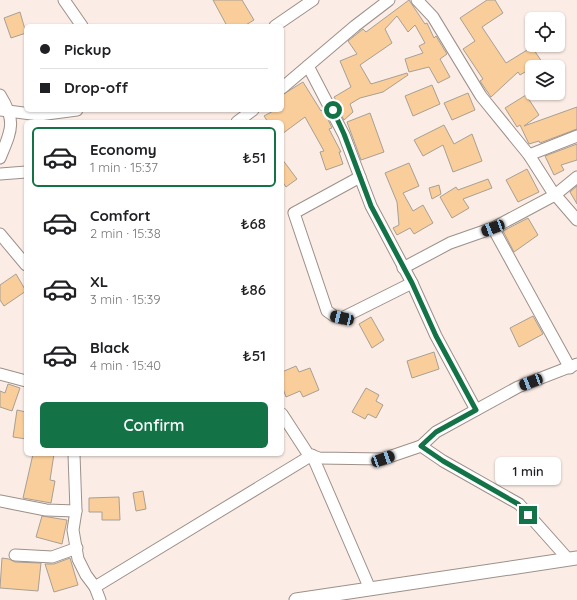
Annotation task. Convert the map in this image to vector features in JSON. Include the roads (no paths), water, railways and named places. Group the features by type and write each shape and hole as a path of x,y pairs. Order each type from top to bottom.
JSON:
{"street":[{"path":"64,0 81,24"},
{"path":"278,24 312,0"},
{"path":"284,86 355,26 389,0"},
{"path":"417,0 433,17 481,96 529,155 555,195 577,220"},
{"path":"308,66 344,134 371,206 412,283 436,336 476,410"},
{"path":"0,95 11,130 0,158"},
{"path":"5,110 38,115 61,112"},
{"path":"240,120 250,112"},
{"path":"529,155 577,136"},
{"path":"0,174 24,172"},
{"path":"360,177 294,213 327,311 334,316 342,318 412,283"},
{"path":"403,268 450,243 493,228 555,195 577,177"},
{"path":"284,417 298,441 308,454 319,458 383,459 421,446 436,432 476,410 518,388 573,366 493,228"},
{"path":"0,234 24,263"},
{"path":"0,374 24,380"},
{"path":"421,446 443,461 518,504 572,559"},
{"path":"95,587 312,455"},
{"path":"312,455 370,589"},
{"path":"74,456 76,511 73,530 78,559 86,575 95,587 100,600"},
{"path":"0,501 46,510 76,511"},
{"path":"15,555 52,558 77,548"},
{"path":"296,600 572,559"}]}
